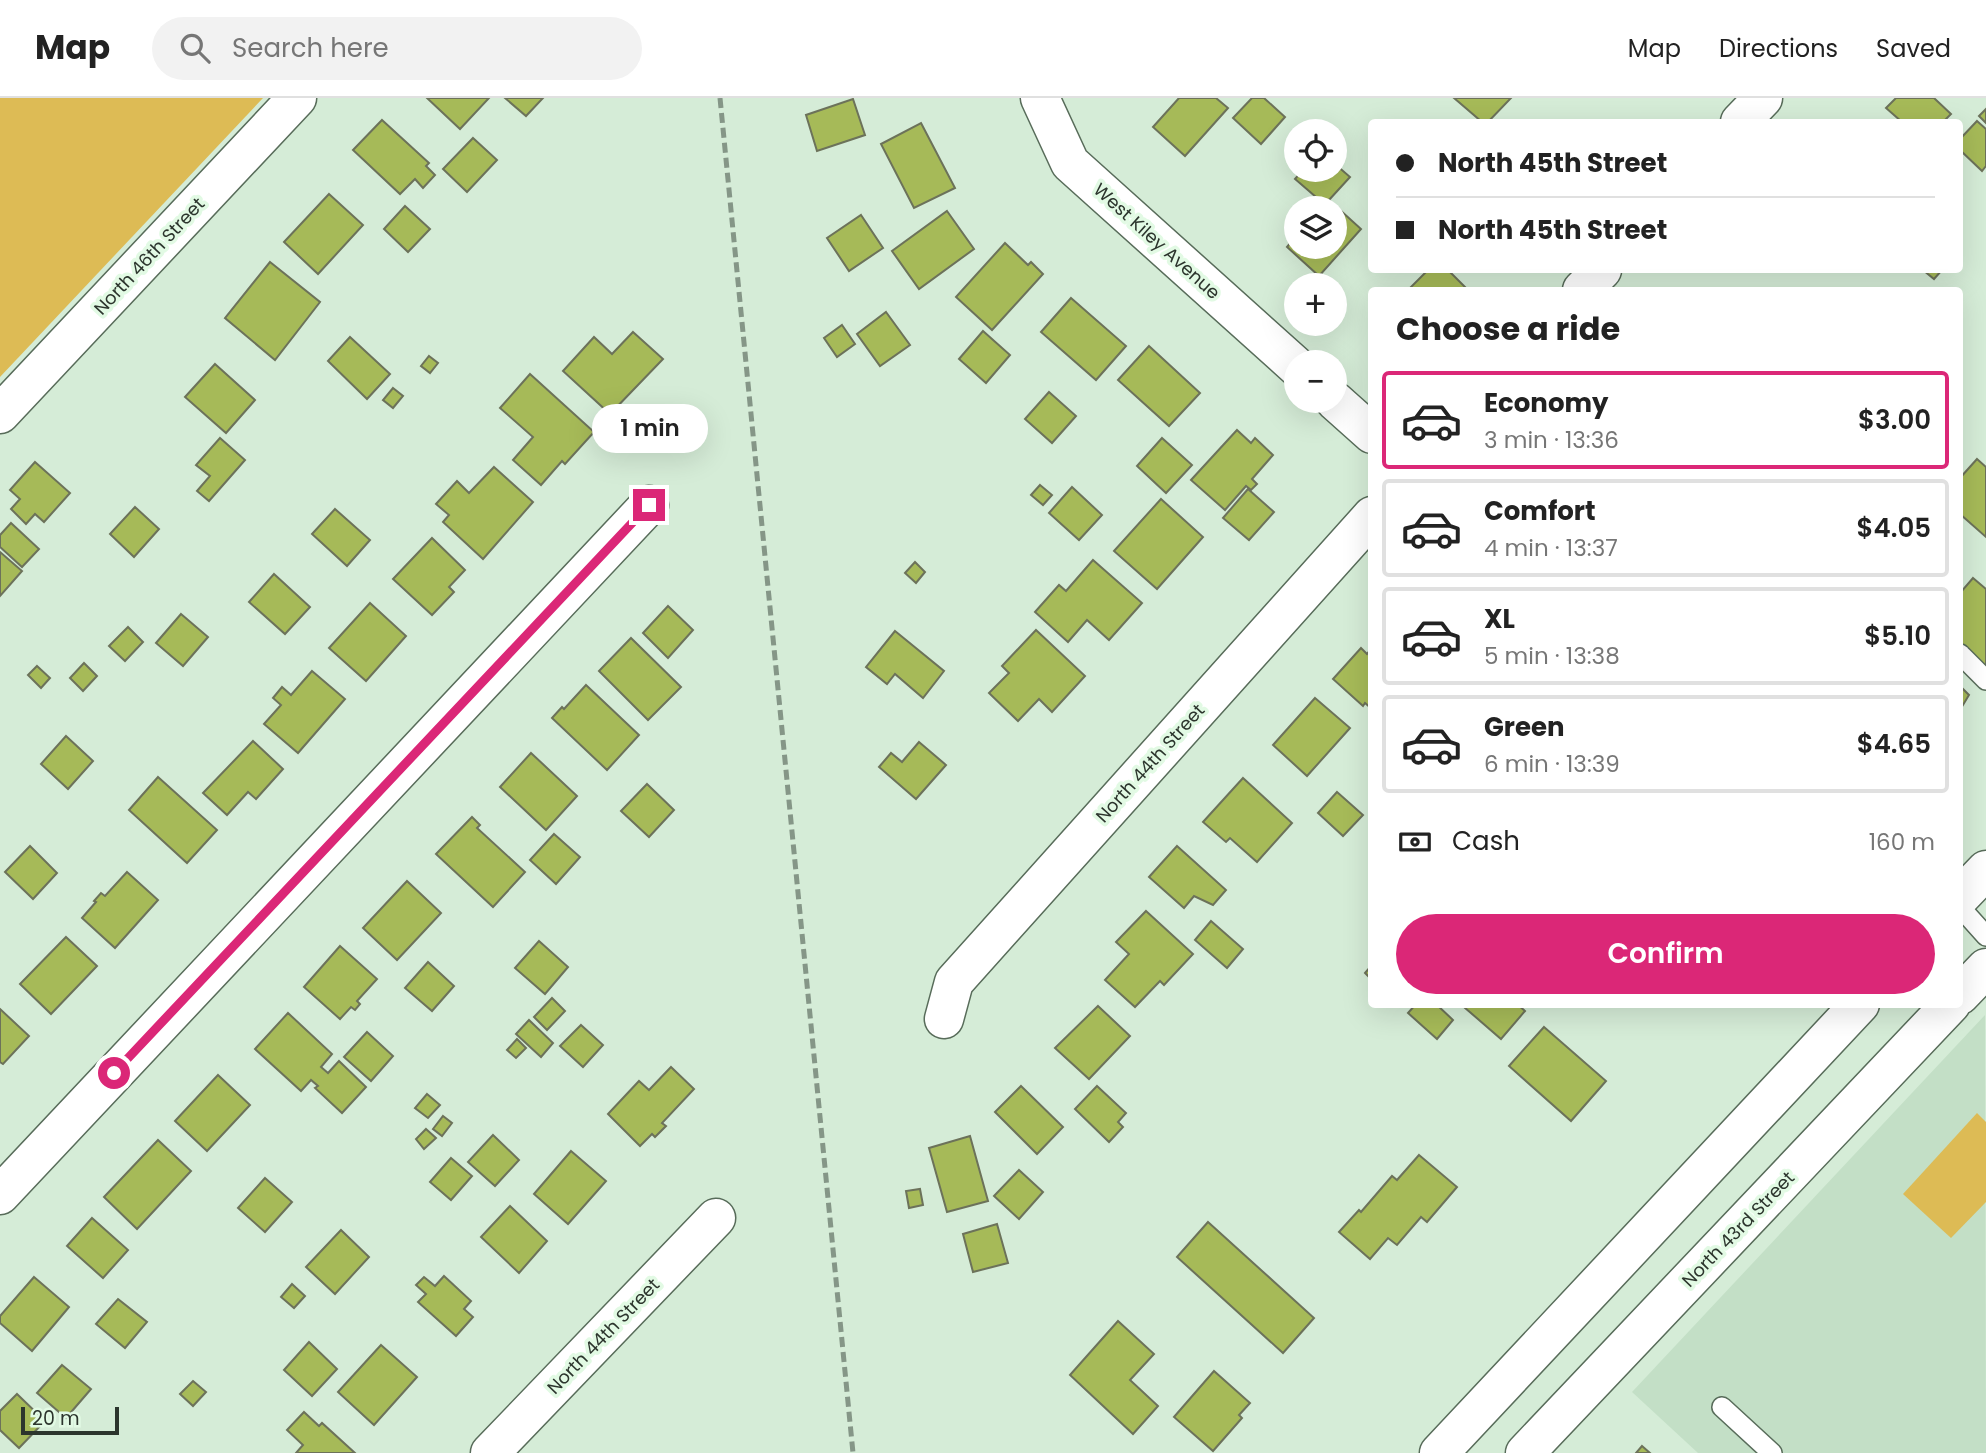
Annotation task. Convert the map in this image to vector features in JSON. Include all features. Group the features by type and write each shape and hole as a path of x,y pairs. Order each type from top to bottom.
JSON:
{"street":[{"name":"North 46th Street","path":"0,414 297,98"},
{"name":"West Kiley Avenue","path":"1040,98 1070,163 1284,355"},
{"path":"1743,119 1763,98"},
{"path":"1585,287 1599,273"},
{"path":"1347,412 1368,430"},
{"path":"0,1195 649,505"},
{"name":"North 44th Street","path":"944,1019 954,982 1368,520"},
{"path":"1963,894 1986,870"},
{"path":"1963,992 1986,968"},
{"path":"1439,1453 1856,1008"},
{"name":"North 43rd Street","path":"1525,1453 1947,1008"},
{"name":"North 44th Street","path":"491,1453 716,1218"}],"lane":[{"path":"1963,657 1986,680"},
{"path":"1963,910 1986,936"},
{"path":"1722,1407 1772,1453"}],"shaded area":[{"path":"0,98 263,98 0,377"},
{"path":"1985,1015 1986,1453 1698,1453 1632,1392"},
{"path":"1977,1113 1986,1122 1986,1202 1951,1238 1903,1194"}],"building":[{"path":"427,98 489,98 460,129"},
{"path":"505,98 543,98 526,116"},
{"path":"1179,98 1216,98 1228,108 1185,156 1153,127"},
{"path":"1252,98 1264,98 1285,117 1261,144 1233,118"},
{"path":"1454,98 1511,98 1491,119 1478,119"},
{"path":"1896,98 1934,98 1951,114 1946,119 1899,119 1886,108"},
{"path":"853,99 865,135 817,151 806,115"},
{"path":"1986,109 1986,123 1979,116"},
{"path":"382,120 429,163 426,166 435,175 423,188 415,179 400,194 353,150"},
{"path":"1977,121 1986,129 1986,166 1982,171 1963,153 1963,136"},
{"path":"921,123 955,188 914,208 881,144"},
{"path":"473,138 497,160 467,192 443,169"},
{"path":"1298,182 1345,182 1333,196 1315,196"},
{"path":"329,194 363,225 318,274 284,242"},
{"path":"405,206 430,229 408,252 384,229"},
{"path":"947,211 974,249 919,289 892,251"},
{"path":"861,215 883,248 849,271 827,238"},
{"path":"1347,216 1361,229 1347,245"},
{"path":"1005,243 1028,265 1031,262 1043,274 992,330 956,297"},
{"path":"1300,259 1334,259 1322,273 1316,273"},
{"path":"270,262 320,302 275,360 225,318"},
{"path":"1425,273 1451,273 1465,287 1411,287"},
{"path":"1927,273 1939,273 1934,279"},
{"path":"1071,298 1126,346 1096,380 1041,332"},
{"path":"886,312 910,345 880,366 857,334"},
{"path":"842,325 855,344 837,357 824,338"},
{"path":"983,331 1010,355 986,383 959,359"},
{"path":"633,332 663,359 610,414 563,371 594,337 612,354"},
{"path":"350,337 390,374 367,399 328,361"},
{"path":"1149,346 1200,393 1169,426 1118,380"},
{"path":"429,356 438,363 430,373 421,366"},
{"path":"215,364 255,400 226,433 185,397"},
{"path":"530,374 594,432 565,464 562,461 541,485 513,460 533,437 500,408"},
{"path":"393,388 403,396 393,408 383,400"},
{"path":"1049,392 1076,416 1052,443 1025,419"},
{"path":"1237,430 1251,443 1255,438 1273,455 1252,479 1257,484 1251,490 1246,486 1225,510 1191,480"},
{"path":"220,438 245,460 209,501 197,491 210,476 196,465"},
{"path":"1162,438 1192,465 1166,493 1137,466"},
{"path":"1977,459 1986,467 1986,537 1963,517 1963,475"},
{"path":"35,462 70,493 44,522 35,514 26,524 11,509 20,499 10,490"},
{"path":"494,467 533,502 483,559 443,522 449,515 436,504 457,481 469,493"},
{"path":"1040,485 1052,495 1043,505 1031,495"},
{"path":"1072,487 1102,515 1079,540 1049,513"},
{"path":"1248,489 1274,512 1249,540 1223,518"},
{"path":"1161,499 1203,537 1157,589 1114,551"},
{"path":"135,507 159,529 134,557 110,534"},
{"path":"335,509 370,540 347,566 312,534"},
{"path":"11,523 39,549 22,567 0,547 0,535"},
{"path":"432,538 465,570 449,587 454,592 432,615 393,579"},
{"path":"0,552 22,571 0,596"},
{"path":"1093,560 1142,603 1109,640 1087,620 1068,642 1035,612 1059,585 1066,591"},
{"path":"915,562 925,572 916,583 905,573"},
{"path":"274,574 310,607 285,634 249,602"},
{"path":"1973,578 1986,589 1986,668 1963,648 1963,590"},
{"path":"370,603 406,636 366,681 329,648"},
{"path":"668,606 693,630 668,658 643,633"},
{"path":"181,614 208,637 183,666 156,643"},
{"path":"128,627 143,642 125,661 109,646"},
{"path":"1036,630 1085,676 1052,712 1039,699 1018,721 989,693 1009,673 1002,666"},
{"path":"895,631 944,671 923,698 895,674 887,684 866,667"},
{"path":"631,638 681,687 648,720 599,671"},
{"path":"1361,648 1368,653 1368,706 1365,703 1363,706 1333,679"},
{"path":"84,663 97,676 83,691 70,678"},
{"path":"37,666 50,678 41,688 28,675"},
{"path":"312,671 345,699 298,753 264,724 281,705 273,698 282,687 291,695"},
{"path":"586,685 639,735 607,770 552,718"},
{"path":"1963,689 1969,695 1963,705"},
{"path":"1315,698 1350,728 1307,776 1273,745"},
{"path":"66,736 93,761 68,789 41,764"},
{"path":"253,741 283,769 256,799 248,792 227,815 203,793"},
{"path":"919,742 946,765 916,799 879,767 891,753 902,762"},
{"path":"531,753 577,796 546,830 500,787"},
{"path":"158,777 217,830 187,863 129,810"},
{"path":"1243,778 1292,823 1257,862 1230,838 1226,842 1203,822"},
{"path":"647,784 674,810 649,837 621,811"},
{"path":"1337,792 1363,815 1343,836 1318,813"},
{"path":"472,817 480,825 477,828 525,872 493,907 436,854"},
{"path":"554,834 580,857 556,884 530,860"},
{"path":"30,846 57,873 33,899 5,872"},
{"path":"1177,846 1226,890 1213,905 1194,896 1184,908 1149,877"},
{"path":"127,872 158,900 115,948 82,918 101,893 105,896"},
{"path":"407,881 441,913 397,960 363,928"},
{"path":"1146,911 1193,954 1164,985 1160,981 1135,1007 1105,980 1129,954 1116,942"},
{"path":"1211,921 1243,949 1227,968 1195,940"},
{"path":"66,937 97,966 51,1014 20,984"},
{"path":"539,941 568,967 545,994 515,968"},
{"path":"340,946 377,979 357,1001 360,1004 355,1010 351,1007 340,1019 304,987"},
{"path":"428,962 454,986 432,1011 405,988"},
{"path":"552,998 565,1011 547,1030 534,1017"},
{"path":"1098,1006 1130,1036 1089,1079 1055,1048"},
{"path":"1412,1008 1440,1008 1453,1020 1437,1039 1408,1013"},
{"path":"1465,1008 1522,1008 1525,1011 1501,1039"},
{"path":"0,1009 29,1036 3,1064 0,1062"},
{"path":"288,1013 332,1054 321,1067 328,1073 339,1061 366,1087 342,1113 315,1088 318,1086 311,1080 301,1091 255,1049"},
{"path":"529,1020 553,1043 541,1057 516,1034"},
{"path":"581,1025 603,1045 583,1067 560,1046"},
{"path":"1544,1027 1606,1081 1571,1121 1509,1066"},
{"path":"367,1032 393,1056 371,1081 344,1057"},
{"path":"517,1039 526,1048 516,1058 507,1050"},
{"path":"671,1067 694,1089 662,1123 666,1126 655,1137 652,1134 640,1146 608,1114 639,1081 649,1090"},
{"path":"218,1075 250,1105 207,1151 175,1121"},
{"path":"1021,1086 1063,1127 1037,1154 995,1112"},
{"path":"1097,1086 1126,1113 1118,1122 1123,1127 1109,1142 1075,1109"},
{"path":"427,1094 440,1105 428,1118 415,1108"},
{"path":"443,1116 452,1123 442,1136 433,1129"},
{"path":"426,1129 436,1138 424,1149 416,1139"},
{"path":"493,1135 519,1160 495,1186 468,1162"},
{"path":"970,1136 988,1201 947,1212 929,1148"},
{"path":"158,1140 191,1171 137,1229 104,1197"},
{"path":"571,1151 606,1181 568,1224 534,1194"},
{"path":"1419,1155 1457,1187 1427,1222 1421,1217 1397,1245 1388,1238 1370,1259 1339,1232 1359,1210 1361,1212 1392,1176 1397,1180"},
{"path":"451,1158 472,1176 451,1200 430,1182"},
{"path":"1019,1170 1043,1192 1019,1219 994,1196"},
{"path":"265,1178 292,1202 265,1232 238,1208"},
{"path":"920,1189 923,1205 909,1208 906,1191"},
{"path":"510,1206 547,1241 519,1273 481,1237"},
{"path":"92,1218 128,1250 103,1278 67,1246"},
{"path":"1208,1222 1314,1318 1283,1353 1177,1257"},
{"path":"997,1224 1008,1263 973,1272 963,1234"},
{"path":"341,1230 369,1257 335,1294 306,1267"},
{"path":"444,1276 471,1301 464,1309 473,1317 456,1336 418,1302 426,1294 416,1285 424,1277 435,1286"},
{"path":"34,1277 69,1307 32,1351 0,1323 0,1316"},
{"path":"292,1284 305,1296 294,1308 281,1297"},
{"path":"118,1299 147,1322 125,1348 96,1324"},
{"path":"1118,1321 1154,1354 1130,1380 1158,1406 1133,1434 1070,1375"},
{"path":"309,1342 337,1369 312,1396 284,1370"},
{"path":"381,1345 417,1377 374,1425 338,1392"},
{"path":"62,1365 91,1389 66,1418 37,1393"},
{"path":"1214,1371 1250,1403 1239,1415 1242,1418 1213,1451 1174,1417"},
{"path":"193,1381 206,1392 193,1406 180,1394"},
{"path":"17,1394 45,1421 19,1448 0,1430 0,1411"},
{"path":"304,1412 319,1426 322,1423 355,1453 296,1453 303,1445 287,1430"},
{"path":"1642,1446 1650,1453 1636,1453"}],"railway":[{"path":"720,98 853,1453"}],"route":[{"path":"114,1073 649,505"}]}
